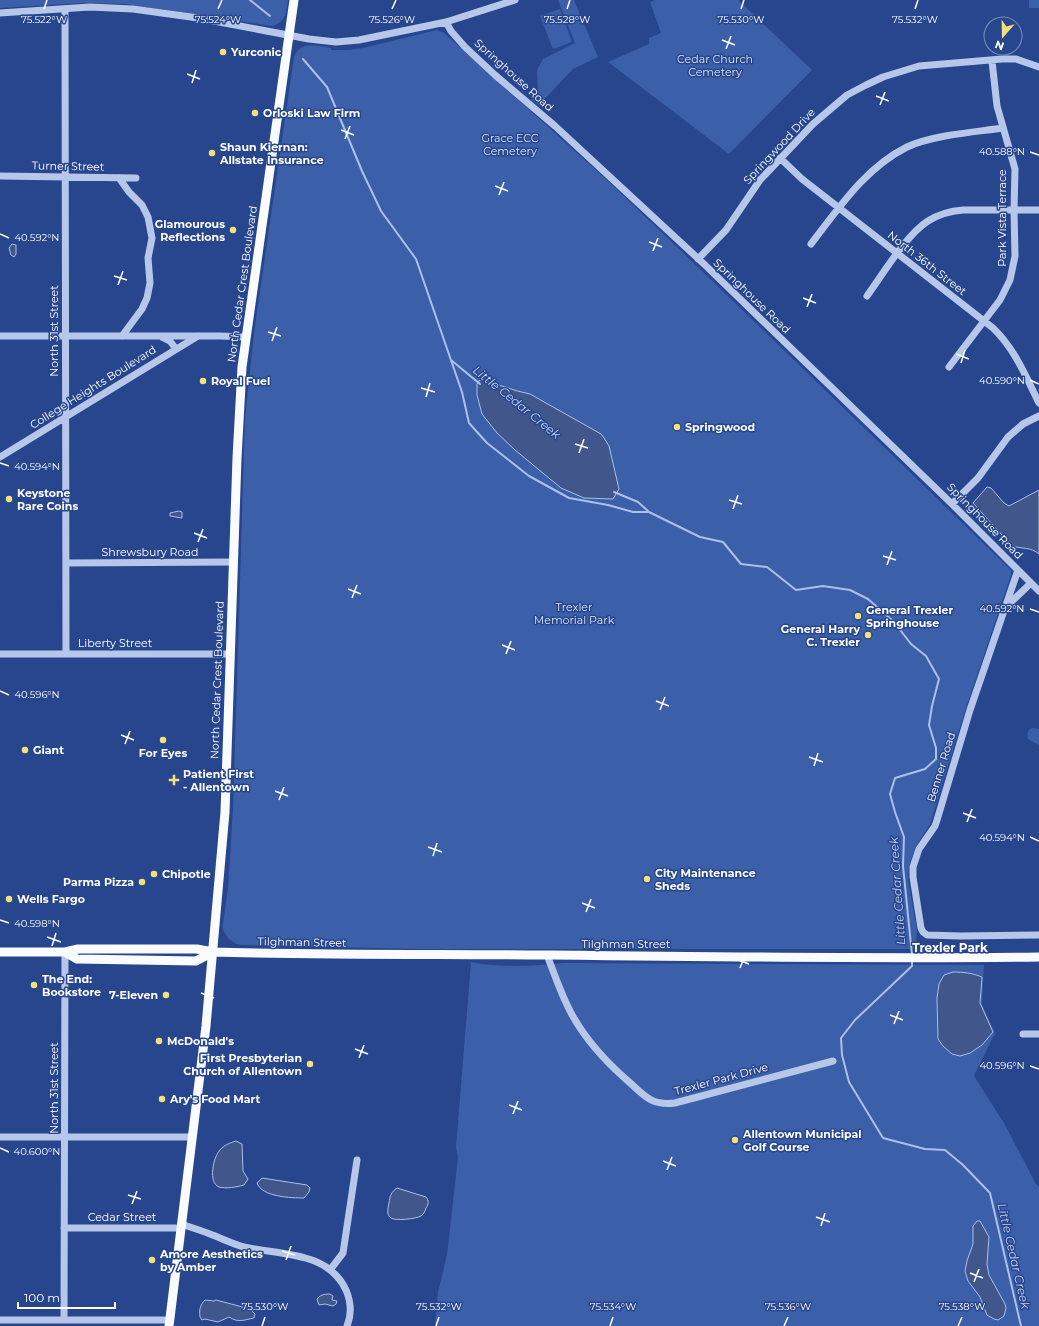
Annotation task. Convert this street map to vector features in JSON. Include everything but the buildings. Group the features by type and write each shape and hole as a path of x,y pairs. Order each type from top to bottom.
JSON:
{"main road":[{"name":"North Cedar Crest Boulevard","path":"169,1323 213,952 225,812 238,424 242,367 294,0"},
{"name":"Tilghman Street","path":"0,952 65,952 78,949 145,948 199,949 213,952 345,955 895,958 1039,957"}],"street":[{"path":"0,13 115,8 170,13 321,41 350,42 446,22 515,0"},
{"name":"North 31st Street","path":"65,9 66,654"},
{"name":"Springhouse Road","path":"446,22 451,31 470,51 561,132 698,259 952,504 1039,591"},
{"name":"Springwood Drive","path":"698,259 726,230 752,190 780,158 813,124 846,95 883,77 919,66 992,60 1016,60 1039,67"},
{"name":"Park Vista Terrace","path":"949,367 1006,291 1013,270 1015,256 1015,169 997,106 992,60"},
{"path":"811,244 870,172 887,159 908,147 938,138 1003,128"},
{"name":"North 36th Street","path":"780,158 802,179 839,209 993,328 1008,344 1039,403"},
{"name":"Turner Street","path":"0,176 136,178"},
{"path":"119,178 142,206 148,217 152,238 148,258 150,283 148,298 142,309 122,336"},
{"path":"867,296 897,254 914,233 928,220 944,213 963,210 1039,210"},
{"path":"0,336 246,337"},
{"path":"158,336 170,342 176,349"},
{"name":"College Heights Boulevard","path":"0,457 198,336"},
{"path":"952,504 978,478 1008,437 1023,424 1039,416"},
{"name":"Shrewsbury Road","path":"66,563 234,562"},
{"name":"Benner Road","path":"1018,570 970,710 935,826 919,849 913,867 913,877 921,928 924,933 932,936 1039,935"},
{"name":"Benner Road","path":"1006,607 1030,583"},
{"name":"Liberty Street","path":"0,654 230,654"},
{"name":"North 31st Street","path":"64,1320 65,952"},
{"name":"Trexler Park Drive","path":"547,955 569,1010 598,1052 647,1098 659,1104 675,1103 833,1061"},
{"path":"1023,1034 1039,1034"},
{"path":"0,1137 192,1137"},
{"path":"330,1270 344,1253 357,1160"},
{"name":"Cedar Street","path":"64,1228 180,1226 209,1233 243,1246 308,1258 323,1264 345,1288 351,1311 347,1326"},
{"path":"0,1320 169,1323"}],"green space":[{"path":"0,0 288,0 286,13 283,19 272,26 126,4 83,3 0,8"},
{"path":"558,0 574,0 598,57 573,69 539,105 531,100 538,94 537,70 543,59 575,43"},
{"name":"Cedar Church Cemetery","path":"655,0 738,0 812,70 729,154 608,62 649,44 649,38 661,33 650,2"},
{"path":"1029,0 1039,0 1039,8 1029,8"},
{"path":"560,9 572,42 553,49 540,16"},
{"name":"Trexler Memorial Park","path":"437,30 444,33 609,182 1011,570 1011,575 966,708 930,824 915,848 909,867 908,880 917,930 916,949 419,949 241,945 236,944 228,938 223,930 228,888 233,809 245,419 254,333 294,57 301,48 310,45 331,48 331,50 349,50"},
{"path":"1032,728 1039,729 1039,745 1028,739 1028,732"},
{"name":"Allentown Municipal Golf Course","path":"471,962 518,966 564,963 984,965 982,1004 995,1033 974,1076 1004,1123 1039,1187 1039,1326 435,1326 438,1292 447,1255 458,1157 456,1147"}],"water":[{"path":"12,244 16,245 16,254 14,257 11,255 9,248"},
{"path":"480,380 530,394 601,434 609,446 619,489 613,499 584,498 561,488 515,450 497,433 482,414 477,395 477,384"},
{"path":"987,487 991,488 1004,503 1009,506 1039,490 1039,554 1030,549 1012,546 973,503"},
{"path":"179,511 182,512 182,518 170,516 170,513"},
{"path":"953,972 968,973 982,977 980,1003 993,1032 982,1045 970,1053 960,1056 952,1054 938,1039 937,998 939,984 944,975"},
{"path":"236,1141 242,1144 243,1171 248,1179 244,1185 228,1188 219,1187 214,1181 213,1175 215,1158 217,1153 223,1147"},
{"path":"262,1178 307,1185 310,1188 309,1192 304,1198 285,1197 271,1194 260,1188 257,1183"},
{"path":"397,1188 426,1197 428,1204 422,1215 415,1218 401,1219 393,1219 389,1217 388,1211 390,1198 392,1193"},
{"path":"977,1221 980,1221 989,1237 987,1264 989,1275 1006,1308 1004,1316 998,1320 987,1315 980,1297 968,1281 965,1271 973,1244 973,1226"},
{"path":"330,1294 333,1296 332,1300 337,1301 336,1304 333,1306 325,1304 319,1305 318,1298 322,1295"},
{"path":"205,1300 216,1300 250,1309 255,1314 254,1318 238,1320 229,1317 218,1322 205,1319 202,1320 200,1317 200,1310"}],"waterway":[{"name":"Little Cedar Creek","path":"250,0 270,16"},
{"name":"Little Cedar Creek","path":"303,59 327,87 362,171 381,211 416,259 462,392 469,423 487,443 529,476 569,498 608,505 633,512 649,512 700,537 723,542 741,564 767,567 796,590 823,586 850,590 868,599 894,622 911,644 926,656 939,679 929,725 936,748 936,759 925,769 895,778 890,794 904,837 903,866 912,955"},
{"name":"Little Cedar Creek","path":"451,360 480,384"},
{"name":"Little Cedar Creek","path":"614,492 638,502 648,511"},
{"name":"Little Cedar Creek","path":"912,961 912,966 855,1020 841,1038 842,1055 849,1082 883,1138 925,1149 945,1150 963,1165 990,1193 1021,1326"}],"place":[{"name":"Yurconic","path":"223,52"},
{"name":"Orloski Law Firm","path":"255,113"},
{"name":"Shaun Kiernan: Allstate Insurance","path":"212,153"},
{"name":"Glamourous Reflections","path":"233,230"},
{"name":"Royal Fuel","path":"203,381"},
{"name":"Springwood","path":"677,427"},
{"name":"Keystone Rare Coins","path":"9,499"},
{"name":"General Trexler Springhouse","path":"858,616"},
{"name":"General Harry C. Trexler","path":"868,635"},
{"name":"For Eyes","path":"163,740"},
{"name":"Giant","path":"25,750"},
{"name":"Patient First - Allentown","path":"174,780"},
{"name":"Chipotle","path":"154,874"},
{"name":"City Maintenance Sheds","path":"647,879"},
{"name":"Parma Pizza","path":"142,882"},
{"name":"Wells Fargo","path":"9,899"},
{"name":"The End: Bookstore","path":"34,985"},
{"name":"7-Eleven","path":"166,995"},
{"name":"McDonald's","path":"159,1041"},
{"name":"First Presbyterian Church of Allentown","path":"310,1064"},
{"name":"Ary's Food Mart","path":"162,1099"},
{"name":"Allentown Municipal Golf Course","path":"735,1140"},
{"name":"Amore Aesthetics by Amber","path":"152,1260"}],"district":[{"name":"Trexler Park","path":"950,947"}],"park label":[{"name":"Grace ECC Cemetery","path":"510,144"}]}
